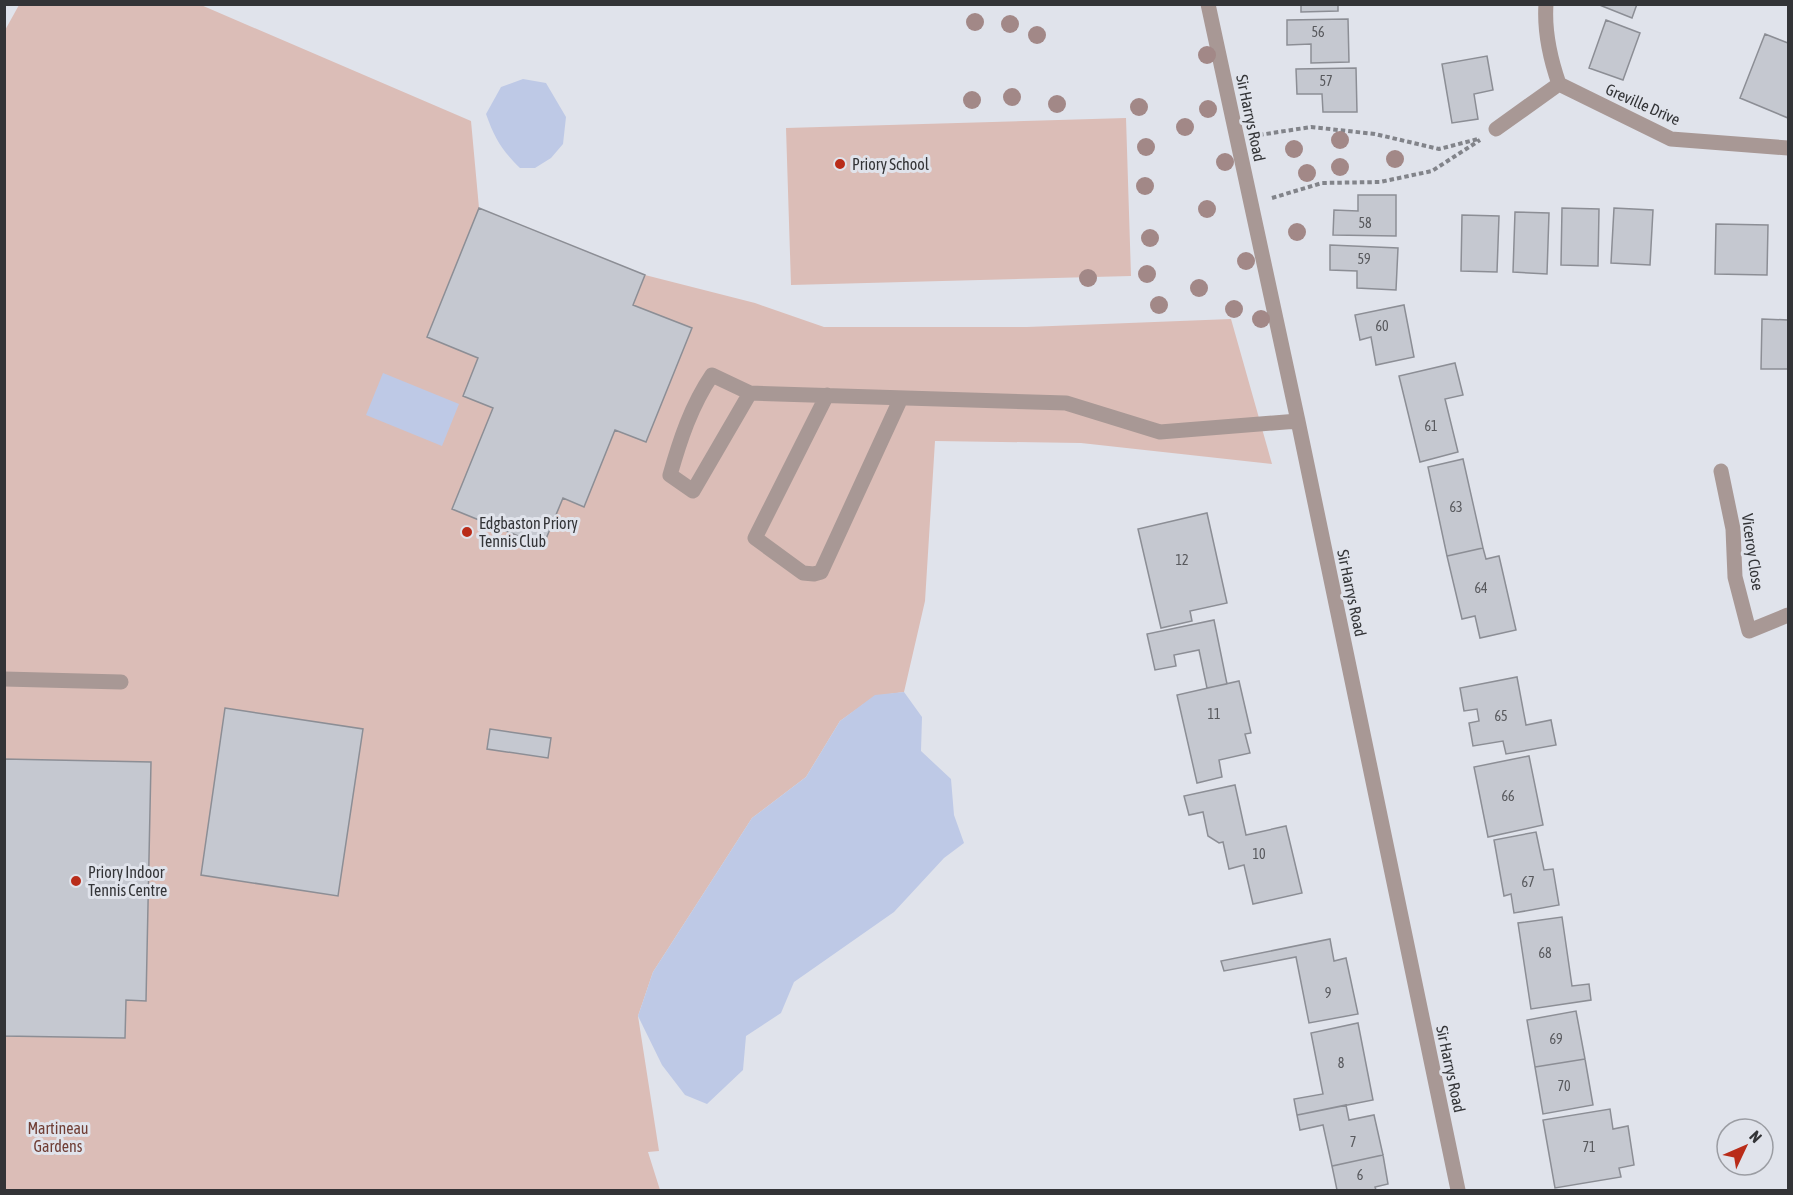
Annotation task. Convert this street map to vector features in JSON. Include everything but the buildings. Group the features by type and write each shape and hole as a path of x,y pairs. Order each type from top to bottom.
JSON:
{"street":[{"name":"Sir Harrys Road","path":"1208,4 1298,421 1458,1191"},
{"path":"1496,129 1559,84 1551,61 1545,24 1546,4"},
{"name":"Greville Drive","path":"1559,84 1671,139 1788,148"},
{"path":"750,393 693,491 670,476 681,436 701,391 712,375 750,393 1066,403 1160,432 1298,421"},
{"path":"827,395 755,538 803,573 821,572 901,398"},
{"name":"Viceroy Close","path":"1721,471 1733,529 1735,577 1749,631 1788,615"},
{"path":"4,679 121,682"}],"path":[{"path":"1255,135 1311,127 1376,134 1439,149 1475,141 1496,129"},
{"path":"1267,199 1323,183 1380,182 1432,171 1496,129"}],"green space":[{"name":"Edgbaston Priory Tennis Club","path":"19,5 201,5 471,121 479,208 645,275 755,303 824,327 1027,327 1231,319 1272,464 1081,443 935,441 925,601 904,692 875,696 840,721 806,777 752,818 653,972 638,1016 659,1151 648,1152 660,1190 5,1190 4,32"},
{"path":"1126,118 1131,276 791,285 786,128"}],"water":[{"path":"523,79 546,83 566,117 563,144 551,158 535,168 520,168 513,161 499,143 486,114 501,87"},
{"path":"383,373 459,404 442,446 366,415"},
{"path":"904,692 922,717 921,751 951,779 954,815 964,843 944,858 894,912 794,982 781,1013 746,1036 743,1070 707,1104 685,1095 662,1065 638,1016 653,972 752,818 806,777 840,721 875,695"}],"place":[{"name":"Priory School","path":"840,164"},
{"name":"Edgbaston Priory Tennis Club","path":"467,532"},
{"name":"Priory Indoor Tennis Centre","path":"76,881"}],"park label":[{"name":"Martineau Gardens","path":"58,1137"}]}
